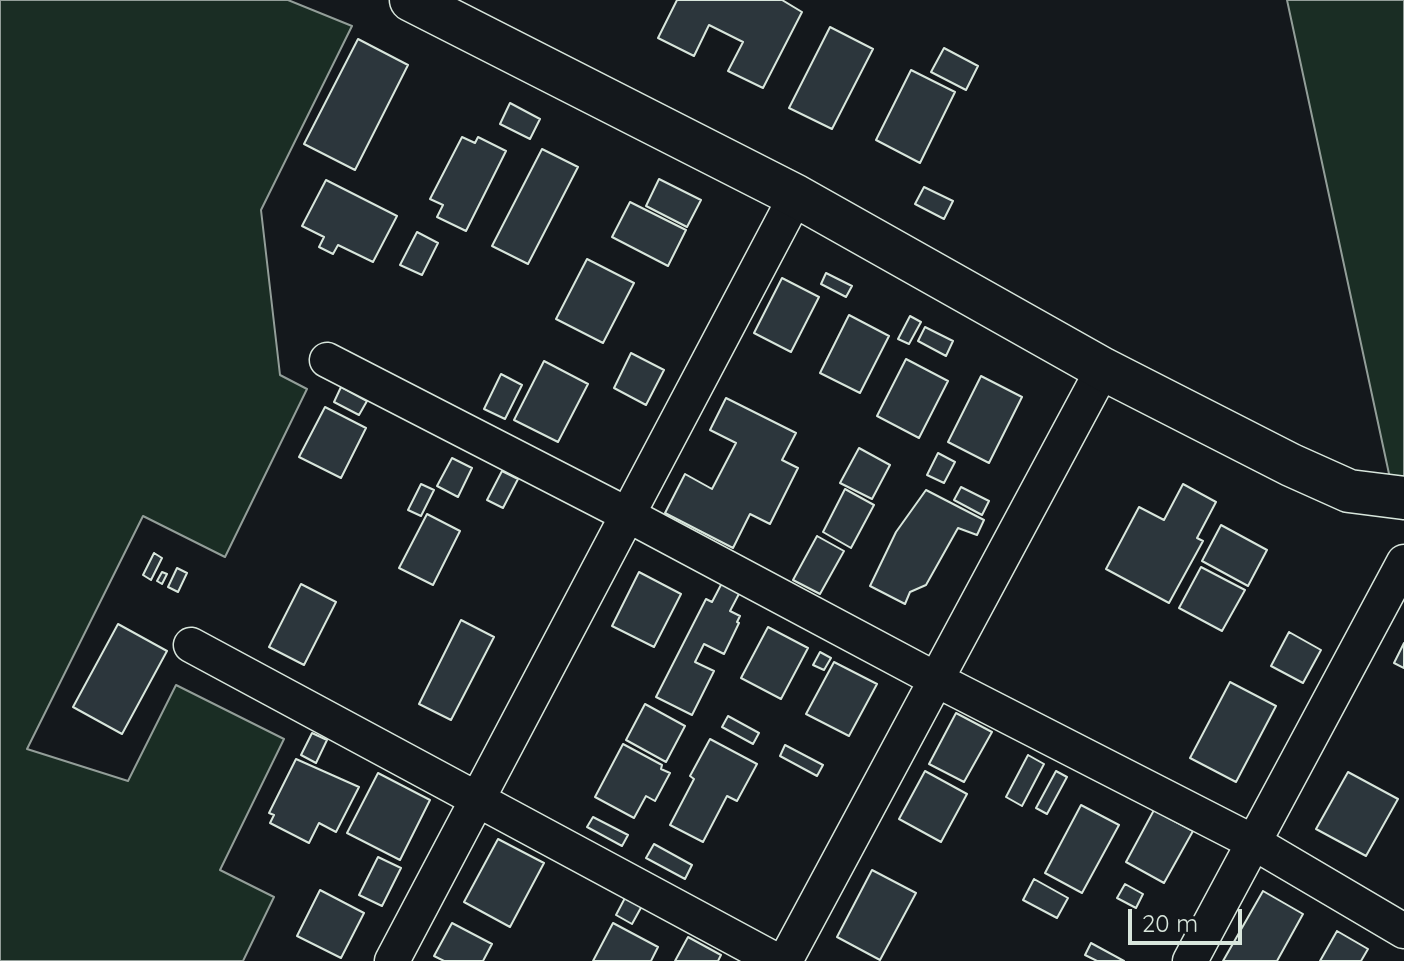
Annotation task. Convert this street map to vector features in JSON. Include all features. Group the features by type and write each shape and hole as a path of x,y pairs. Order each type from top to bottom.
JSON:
{"street":[{"path":"411,0 796,196 1103,369 1291,465 1349,491 1404,498"},
{"path":"392,961 796,196"},
{"path":"327,360 1253,842 1404,931"},
{"path":"785,961 1103,369"},
{"path":"1190,961 1404,562"},
{"path":"191,645 777,961"}],"green space":[{"path":"0,0 288,0 352,26 261,210 280,375 307,389 225,557 143,516 27,749 128,781 176,685 284,739 220,870 274,897 243,961 0,961"},
{"path":"1287,0 1404,0 1404,498 1394,497"}],"building":[{"path":"677,0 782,0 802,12 763,88 728,71 743,42 709,25 694,56 658,38"},
{"path":"830,27 873,49 832,129 789,108"},
{"path":"358,39 408,65 355,170 304,144"},
{"path":"944,48 978,66 966,90 931,72"},
{"path":"911,70 955,92 920,163 876,140"},
{"path":"510,103 540,119 530,139 500,124"},
{"path":"462,137 475,143 478,137 506,151 466,231 437,217 443,205 430,199"},
{"path":"542,149 578,167 528,264 492,246"},
{"path":"659,179 701,200 687,227 646,206"},
{"path":"326,180 397,216 373,262 338,245 333,254 319,247 324,237 302,226"},
{"path":"924,187 953,201 944,219 915,204"},
{"path":"630,202 686,230 668,266 612,237"},
{"path":"417,232 438,243 422,275 400,265"},
{"path":"587,259 634,283 603,343 556,319"},
{"path":"826,273 852,286 846,297 821,284"},
{"path":"782,278 819,297 791,352 754,333"},
{"path":"849,315 889,336 860,393 820,373"},
{"path":"910,316 921,322 909,344 898,339"},
{"path":"925,327 953,341 946,356 918,341"},
{"path":"631,353 664,370 646,405 614,388"},
{"path":"906,359 948,381 919,438 877,416"},
{"path":"544,361 588,384 558,442 514,420"},
{"path":"501,374 522,385 505,419 484,409"},
{"path":"981,376 1022,397 989,463 948,442"},
{"path":"341,387 367,401 359,415 334,402"},
{"path":"726,398 796,433 782,460 798,468 770,524 750,514 733,548 665,513 685,474 712,489 736,443 710,430"},
{"path":"325,407 366,428 341,478 299,457"},
{"path":"859,448 890,465 872,499 840,483"},
{"path":"938,453 955,462 944,483 927,475"},
{"path":"452,458 472,468 458,497 437,486"},
{"path":"502,471 518,479 503,508 487,500"},
{"path":"421,484 434,490 421,516 408,510"},
{"path":"1183,484 1216,502 1197,538 1203,541 1169,603 1106,569 1139,507 1164,520"},
{"path":"961,487 989,501 982,515 954,500"},
{"path":"845,489 874,505 851,548 823,532"},
{"path":"926,490 984,520 977,535 958,528 926,585 910,592 905,604 870,586 896,532"},
{"path":"427,514 460,531 433,585 399,568"},
{"path":"1221,525 1267,550 1248,586 1202,561"},
{"path":"817,536 844,551 820,594 793,580"},
{"path":"154,553 162,558 151,580 143,575"},
{"path":"1201,567 1245,590 1222,631 1179,608"},
{"path":"177,568 187,573 178,592 168,587"},
{"path":"162,572 167,574 162,584 157,581"},
{"path":"639,572 681,594 654,647 612,626"},
{"path":"723,581 741,590 730,611 740,616 739,623 724,654 704,644 695,662 714,671 692,715 656,697 706,599 712,602"},
{"path":"301,584 336,602 304,665 269,647"},
{"path":"461,620 494,637 451,720 419,704"},
{"path":"118,624 167,651 122,734 73,707"},
{"path":"768,627 808,648 781,699 741,678"},
{"path":"1289,632 1321,650 1303,683 1271,666"},
{"path":"1404,643 1404,668 1394,663"},
{"path":"820,652 831,658 824,670 813,665"},
{"path":"834,662 877,684 849,736 806,714"},
{"path":"1230,682 1276,706 1236,782 1190,758"},
{"path":"645,704 685,726 666,762 626,740"},
{"path":"956,713 992,732 964,782 929,764"},
{"path":"728,716 759,733 753,744 722,727"},
{"path":"312,733 327,740 316,763 301,755"},
{"path":"710,739 757,764 737,801 727,796 703,842 670,825 694,779 690,776"},
{"path":"623,744 662,765 661,769 670,773 655,801 646,796 634,818 595,797"},
{"path":"785,745 823,765 817,776 780,756"},
{"path":"1028,755 1044,764 1022,806 1006,797"},
{"path":"296,759 359,787 336,832 319,823 309,843 270,823 274,815 269,813"},
{"path":"925,771 967,794 941,842 899,819"},
{"path":"1056,771 1067,777 1047,814 1036,808"},
{"path":"1348,772 1398,799 1366,856 1316,829"},
{"path":"378,773 430,800 400,860 347,833"},
{"path":"1081,805 1119,825 1082,893 1045,873"},
{"path":"1154,810 1193,831 1164,883 1126,862"},
{"path":"593,817 628,835 622,846 587,827"},
{"path":"498,839 544,863 510,927 464,902"},
{"path":"654,844 692,865 685,879 646,858"},
{"path":"378,857 401,868 382,906 359,895"},
{"path":"872,870 916,893 880,960 837,937"},
{"path":"1034,879 1068,898 1057,918 1023,900"},
{"path":"1125,884 1143,894 1136,908 1117,898"},
{"path":"320,890 364,913 341,958 297,936"},
{"path":"1263,891 1303,914 1277,961 1223,961"},
{"path":"626,896 643,904 632,924 616,915"},
{"path":"452,923 492,944 483,961 444,961 434,956"},
{"path":"613,923 658,947 651,961 593,961"},
{"path":"1337,931 1368,949 1361,961 1320,961"},
{"path":"688,937 721,955 718,961 675,961"},
{"path":"1091,943 1124,961 1097,961 1085,955"}]}
